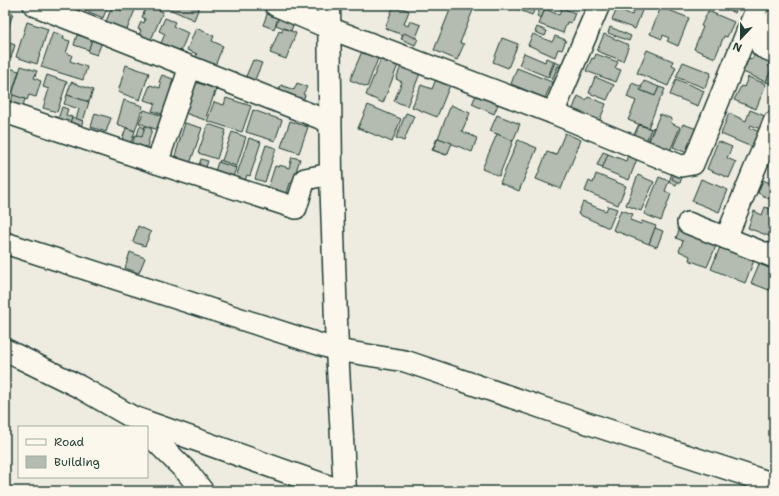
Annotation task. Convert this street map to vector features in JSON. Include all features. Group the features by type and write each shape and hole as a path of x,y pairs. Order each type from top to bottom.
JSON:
{"street":[{"path":"34,5 330,122"},
{"path":"275,5 329,28 553,113 681,166 693,164 758,5"},
{"path":"329,5 331,174 337,350 345,491"},
{"path":"553,113 599,5"},
{"path":"774,20 762,47 774,52"},
{"path":"158,163 190,67"},
{"path":"5,112 296,208 305,179 331,174"},
{"path":"726,238 774,122"},
{"path":"688,224 774,257"},
{"path":"5,243 337,350 405,361 580,421 774,484"},
{"path":"5,350 78,386 141,425"},
{"path":"148,427 341,491"},
{"path":"148,432 189,474 202,491"}],"building":[{"path":"88,5 108,5 103,18 85,10"},
{"path":"124,5 137,5 126,32 105,24 112,7 122,11"},
{"path":"147,5 163,12 150,42 138,37 141,30 138,29 141,22 144,23 145,19 142,17"},
{"path":"169,5 200,5 194,20 167,8"},
{"path":"394,5 409,11 404,24 408,26 410,21 421,25 415,40 385,28"},
{"path":"452,5 475,5 460,43 464,44 457,60 434,50"},
{"path":"507,5 537,5 532,15"},
{"path":"636,5 643,8 635,29 612,20 617,9 632,15"},
{"path":"716,5 744,5 743,8 738,6 735,13"},
{"path":"5,6 9,7 7,11 13,13 7,33 5,32"},
{"path":"541,7 545,9 541,18 537,16"},
{"path":"661,7 689,18 678,46 667,41 669,38 663,35 662,39 650,34"},
{"path":"562,8 575,13 571,23 567,22 563,33 539,24 545,9 559,15"},
{"path":"269,9 280,13 274,29 263,25"},
{"path":"708,11 734,22 727,37 724,36 715,58 694,49 703,27 701,26"},
{"path":"280,13 295,19 291,31 276,25"},
{"path":"165,18 175,22 173,26 188,33 181,51 161,43 165,34 159,31"},
{"path":"27,22 48,29 37,64 16,57"},
{"path":"537,27 547,31 545,36 535,32"},
{"path":"610,27 631,36 629,41 608,33"},
{"path":"196,28 214,36 212,41 223,46 214,68 194,60 197,54 187,50"},
{"path":"283,28 296,33 286,59 270,53 279,31 282,32"},
{"path":"53,32 64,36 63,39 70,41 66,53 72,55 70,61 87,67 83,80 41,67"},
{"path":"404,33 418,39 415,45 401,39"},
{"path":"533,34 552,42 555,36 566,40 562,50 558,49 555,57 528,45"},
{"path":"604,34 629,45 623,61 597,51"},
{"path":"77,35 92,39 89,50 74,45"},
{"path":"502,38 518,44 508,68 493,62"},
{"path":"92,39 102,42 97,55 88,52"},
{"path":"5,41 15,45 11,58 5,56"},
{"path":"363,49 379,56 367,87 350,80"},
{"path":"647,50 673,61 672,65 676,67 668,86 637,73"},
{"path":"756,50 772,57 768,66 772,68 766,82 743,72 749,58 752,59"},
{"path":"524,53 545,62 546,58 554,61 548,77 519,65"},
{"path":"383,54 398,65 383,103 366,95"},
{"path":"596,54 618,62 615,68 621,70 616,82 586,71 592,58 594,59"},
{"path":"253,60 262,63 253,84 244,81"},
{"path":"555,62 566,67 561,81 549,77"},
{"path":"683,62 711,73 705,88 676,77"},
{"path":"126,65 149,73 140,100 118,92"},
{"path":"21,66 37,71 34,78 41,81 36,97 29,95 27,100 12,95"},
{"path":"401,66 421,71 407,106 394,101 402,82 396,79"},
{"path":"558,66 567,69 561,83 552,80"},
{"path":"6,67 19,71 12,93 5,91"},
{"path":"772,67 774,68 774,85 766,82"},
{"path":"517,68 552,82 545,98 511,84"},
{"path":"47,75 67,82 57,112 43,108 49,89 43,87"},
{"path":"162,75 173,79 171,86 175,87 165,115 152,111 155,103 144,100 150,85 160,88 161,83 159,82"},
{"path":"595,77 614,85 607,100 589,93"},
{"path":"748,77 766,84 756,109 734,100 741,86 744,87"},
{"path":"193,79 218,87 214,97 190,90"},
{"path":"436,79 450,85 437,117 412,107 421,85 432,89"},
{"path":"676,79 704,91 698,106 670,95"},
{"path":"192,81 216,89 205,120 182,112"},
{"path":"644,81 659,87 655,96 640,90"},
{"path":"71,82 93,90 89,102 67,95"},
{"path":"297,83 307,87 303,94 305,95 301,106 277,95 281,85 294,90"},
{"path":"632,83 642,87 640,90 655,96 659,87 665,89 648,128 628,120 636,101 627,97"},
{"path":"477,93 499,102 494,114 472,104"},
{"path":"13,95 25,99 22,109 10,105"},
{"path":"67,95 89,102 83,121 76,119 79,109 64,104"},
{"path":"578,96 586,100 588,97 606,104 599,122 572,111"},
{"path":"226,98 251,106 242,132 207,121 214,102 224,105"},
{"path":"124,100 143,106 135,131 117,124"},
{"path":"368,105 401,119 392,142 358,128"},
{"path":"451,105 470,113 462,131 477,138 472,152 438,138"},
{"path":"62,107 68,109 66,115 72,117 69,126 57,122"},
{"path":"144,110 163,116 158,130 139,123"},
{"path":"253,110 282,120 275,141 246,132"},
{"path":"750,110 765,116 760,129 751,125 750,128 760,132 754,148 721,134 729,113 746,121"},
{"path":"95,113 111,118 106,132 91,127"},
{"path":"406,113 414,116 404,141 396,138"},
{"path":"660,114 672,119 671,123 680,127 670,151 648,143"},
{"path":"497,115 520,124 513,141 490,131"},
{"path":"72,117 83,121 80,129 69,126"},
{"path":"290,121 308,127 299,153 281,147"},
{"path":"185,123 202,128 189,167 177,162 179,157 175,156"},
{"path":"208,124 226,130 217,159 198,153"},
{"path":"639,124 652,129 653,127 654,128 648,141 634,135"},
{"path":"683,124 697,129 687,153 673,147"},
{"path":"639,125 651,129 646,141 634,136"},
{"path":"140,126 151,130 144,150 133,147"},
{"path":"145,126 152,129 146,150 132,145 135,135 142,137"},
{"path":"126,128 135,131 131,143 122,140"},
{"path":"232,132 246,137 236,168 221,163"},
{"path":"565,133 581,140 561,189 536,179 547,152 556,155"},
{"path":"497,134 513,141 499,176 482,169"},
{"path":"249,138 261,142 250,176 247,175 244,183 235,180"},
{"path":"437,138 450,144 446,155 432,150"},
{"path":"438,138 452,143 447,155 433,150"},
{"path":"518,140 537,148 519,191 500,183"},
{"path":"718,141 732,147 727,158 736,162 729,178 707,169"},
{"path":"266,145 276,148 265,182 255,179"},
{"path":"603,152 608,154 603,167 597,165"},
{"path":"608,154 626,161 628,155 637,159 629,180 602,169"},
{"path":"292,157 300,159 286,197 267,191 275,166 279,167 279,165 289,168"},
{"path":"201,159 208,161 205,170 198,168"},
{"path":"220,160 236,166 234,171 218,166"},
{"path":"218,162 236,168 232,180 214,174"},
{"path":"673,170 681,173 676,185 669,182"},
{"path":"676,171 683,174 680,183 672,179"},
{"path":"596,174 626,186 618,205 585,191 589,181 593,183"},
{"path":"638,175 654,182 641,211 626,205"},
{"path":"659,177 669,181 665,191 671,194 661,221 644,214"},
{"path":"701,179 728,190 719,212 692,201"},
{"path":"763,180 772,184 774,181 774,201 758,193"},
{"path":"583,202 606,211 608,206 617,209 609,228 578,214"},
{"path":"765,207 774,210 774,238 748,228 754,211 762,215"},
{"path":"621,210 633,214 630,220 641,224 642,221 656,226 649,244 613,230"},
{"path":"682,223 706,236 704,241 716,246 707,267 689,260 690,256 679,251 683,241 676,238"},
{"path":"138,226 151,232 145,246 133,242"},
{"path":"655,228 663,231 657,247 649,244"},
{"path":"720,247 742,256 745,248 757,253 745,283 711,269"},
{"path":"130,252 145,258 139,273 125,268"},
{"path":"759,264 774,270 774,292 751,283"}]}
